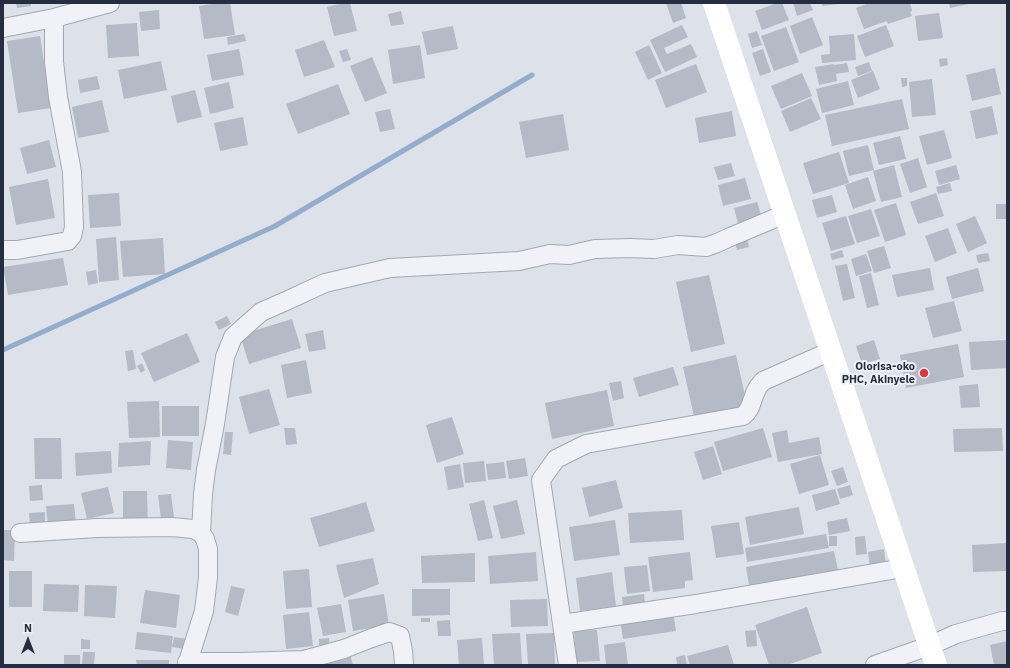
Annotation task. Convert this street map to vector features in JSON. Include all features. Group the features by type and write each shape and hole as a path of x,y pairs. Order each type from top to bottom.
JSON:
{"main road":[{"path":"714,3 933,655"}],"street":[{"path":"3,28 54,18 110,3"},
{"path":"3,250 17,250 68,241 72,236 74,227 72,172 58,97 54,62 54,18"},
{"path":"201,533 206,470 215,424 225,357 233,337 261,312 325,283 390,268 519,261 550,254 569,255 595,249 654,249 678,245 706,247 785,214"},
{"path":"568,665 541,480 556,459 586,444 743,416 748,412 757,387 763,381 831,351"},
{"path":"20,533 97,528 172,527 193,529 201,533 205,539 208,549 208,577 204,611 187,663 304,660 344,650 389,632 400,636 404,665"},
{"path":"562,624 696,604 903,568"},
{"path":"875,665 933,655 956,634 1002,621 1007,621"}],"building":[{"path":"16,3 31,3 31,6 17,8"},
{"path":"217,3 230,3 235,35 204,39 199,6"},
{"path":"350,3 357,31 334,36 327,7"},
{"path":"666,3 681,3 686,18 673,23"},
{"path":"777,3 782,3 789,20 762,30 755,11"},
{"path":"793,3 810,3 813,10 797,16"},
{"path":"822,3 838,3 838,4 822,6"},
{"path":"869,3 910,3 912,11 910,12 912,16 888,24 887,21 864,29 856,8"},
{"path":"949,3 969,3 969,4 950,8"},
{"path":"159,10 160,29 141,31 139,12"},
{"path":"401,11 404,24 391,26 388,14"},
{"path":"939,13 943,38 918,41 915,16"},
{"path":"812,17 823,45 800,54 790,26"},
{"path":"137,23 139,56 108,58 106,25"},
{"path":"682,25 688,37 664,48 667,54 691,44 697,57 665,72 650,40"},
{"path":"886,25 894,46 865,57 857,36"},
{"path":"453,26 458,49 427,55 422,32"},
{"path":"786,27 799,62 774,71 761,36"},
{"path":"757,31 762,45 752,48 748,34"},
{"path":"244,34 246,41 228,45 227,37"},
{"path":"854,34 856,60 822,63 821,55 830,54 829,36"},
{"path":"40,36 51,108 18,113 7,41"},
{"path":"324,40 335,67 304,77 295,50"},
{"path":"420,45 425,78 393,84 388,50"},
{"path":"649,45 662,73 648,80 635,52"},
{"path":"239,49 244,75 212,81 207,55"},
{"path":"347,49 351,60 343,62 339,51"},
{"path":"763,49 771,72 760,76 752,53"},
{"path":"372,57 387,93 365,102 350,66"},
{"path":"947,58 948,65 940,67 939,59"},
{"path":"161,61 167,90 124,99 118,70"},
{"path":"869,62 872,71 858,76 855,67"},
{"path":"847,63 849,72 836,74 837,81 819,85 815,67"},
{"path":"696,64 707,92 666,108 655,80"},
{"path":"995,68 1001,94 972,101 966,75"},
{"path":"873,71 880,89 858,98 851,80"},
{"path":"802,73 812,96 781,109 771,86"},
{"path":"97,76 100,89 80,93 78,80"},
{"path":"901,78 907,78 907,86 902,87"},
{"path":"932,79 936,115 912,117 909,82"},
{"path":"848,81 854,105 822,113 816,89"},
{"path":"229,82 234,108 210,114 204,88"},
{"path":"338,84 350,114 298,134 286,104"},
{"path":"195,90 202,117 177,123 171,96"},
{"path":"811,98 821,119 790,132 781,111"},
{"path":"902,99 909,129 832,146 825,115"},
{"path":"102,100 109,132 78,138 72,107"},
{"path":"992,106 998,134 976,139 970,111"},
{"path":"390,109 395,129 380,132 375,112"},
{"path":"732,111 736,136 699,143 695,118"},
{"path":"563,114 569,150 526,158 519,122"},
{"path":"243,117 248,145 220,151 214,123"},
{"path":"944,130 952,158 927,165 919,136"},
{"path":"900,136 906,159 879,165 873,143"},
{"path":"49,140 56,167 27,174 20,148"},
{"path":"868,145 874,170 849,176 843,151"},
{"path":"839,152 849,183 813,194 803,163"},
{"path":"918,158 927,187 910,193 900,164"},
{"path":"731,163 735,176 718,180 714,167"},
{"path":"894,165 902,197 881,202 873,171"},
{"path":"956,165 960,179 939,185 935,171"},
{"path":"868,177 876,201 853,209 845,185"},
{"path":"745,178 751,199 723,206 718,185"},
{"path":"48,179 55,218 16,225 9,187"},
{"path":"950,183 952,191 938,194 936,187"},
{"path":"119,193 121,226 90,228 88,195"},
{"path":"936,193 944,216 918,224 910,202"},
{"path":"832,195 837,212 817,218 812,200"},
{"path":"757,202 763,221 739,227 734,208"},
{"path":"896,203 906,235 885,242 874,210"},
{"path":"996,204 1007,204 1007,219 996,219"},
{"path":"871,209 880,236 857,243 848,216"},
{"path":"846,216 855,244 831,251 822,223"},
{"path":"975,216 987,243 968,252 956,224"},
{"path":"948,228 957,253 935,262 925,236"},
{"path":"746,235 749,247 737,250 734,238"},
{"path":"116,237 119,280 99,282 96,239"},
{"path":"163,238 165,274 123,277 120,241"},
{"path":"884,246 891,268 874,273 867,251"},
{"path":"842,250 844,257 832,260 830,254"},
{"path":"988,253 990,261 978,263 976,255"},
{"path":"866,254 872,271 856,276 851,259"},
{"path":"63,258 68,285 8,295 3,267"},
{"path":"847,264 855,298 843,301 835,266"},
{"path":"930,268 934,290 897,297 892,275"},
{"path":"978,268 984,291 952,299 946,277"},
{"path":"96,270 98,283 88,285 86,272"},
{"path":"871,273 879,305 867,308 859,276"},
{"path":"709,275 725,344 691,352 676,282"},
{"path":"954,301 962,331 933,338 925,308"},
{"path":"227,316 231,324 219,330 215,322"},
{"path":"292,319 301,348 249,364 240,335"},
{"path":"323,330 326,349 309,352 305,334"},
{"path":"187,333 200,362 154,382 141,353"},
{"path":"874,340 880,359 862,364 856,346"},
{"path":"1007,340 1007,368 971,370 969,342"},
{"path":"958,344 964,377 906,388 900,355"},
{"path":"133,350 136,369 128,371 125,351"},
{"path":"736,355 748,409 695,421 683,367"},
{"path":"306,360 312,393 287,398 281,365"},
{"path":"142,363 145,370 141,373 137,366"},
{"path":"673,367 679,385 639,397 633,378"},
{"path":"621,381 624,398 613,401 609,383"},
{"path":"978,384 980,407 961,408 959,386"},
{"path":"269,389 280,425 249,434 239,397"},
{"path":"607,390 614,426 552,439 545,403"},
{"path":"159,401 160,437 129,438 127,402"},
{"path":"162,406 199,406 199,436 162,436"},
{"path":"452,417 464,454 437,463 426,425"},
{"path":"284,428 295,428 297,444 286,445"},
{"path":"763,428 772,457 723,471 714,442"},
{"path":"1002,428 1003,451 954,452 953,429"},
{"path":"787,430 789,443 819,437 822,454 778,462 772,433"},
{"path":"225,432 233,432 231,455 223,454"},
{"path":"34,438 61,438 62,479 35,479"},
{"path":"168,440 193,442 191,470 166,468"},
{"path":"151,441 150,465 118,467 119,443"},
{"path":"713,446 722,474 703,480 694,452"},
{"path":"111,451 112,473 76,476 75,453"},
{"path":"820,455 829,485 799,494 790,464"},
{"path":"525,458 528,476 509,479 506,461"},
{"path":"484,461 486,481 465,483 463,463"},
{"path":"504,462 506,478 488,480 486,464"},
{"path":"460,464 464,487 448,490 444,467"},
{"path":"843,467 848,482 837,486 831,471"},
{"path":"616,480 623,508 589,517 582,488"},
{"path":"42,485 43,500 30,501 29,486"},
{"path":"850,485 853,495 840,499 837,489"},
{"path":"108,487 114,513 87,519 81,493"},
{"path":"835,489 840,504 816,511 812,495"},
{"path":"123,491 147,491 148,526 123,526"},
{"path":"171,494 174,517 161,519 158,495"},
{"path":"484,500 493,538 478,541 469,504"},
{"path":"517,500 525,534 501,539 493,506"},
{"path":"366,502 375,531 319,547 310,518"},
{"path":"74,504 76,524 48,526 46,506"},
{"path":"799,507 804,534 750,545 745,517"},
{"path":"682,510 684,540 630,543 628,513"},
{"path":"45,512 45,526 30,527 29,513"},
{"path":"847,518 850,531 829,535 827,522"},
{"path":"615,520 620,555 574,561 569,527"},
{"path":"739,522 744,554 716,558 711,526"},
{"path":"3,530 15,530 14,561 3,560"},
{"path":"826,534 829,548 747,562 745,548"},
{"path":"829,536 837,536 837,546 829,546"},
{"path":"865,536 867,554 856,555 855,537"},
{"path":"1007,543 1007,571 973,572 972,545"},
{"path":"884,549 886,566 870,568 868,552"},
{"path":"834,551 839,575 750,591 746,567"},
{"path":"536,552 538,581 490,584 488,556"},
{"path":"690,552 693,580 685,581 685,588 653,592 648,557"},
{"path":"475,553 475,582 422,583 421,556"},
{"path":"373,558 379,584 344,598 336,565"},
{"path":"647,565 650,591 627,594 624,567"},
{"path":"309,569 312,607 286,609 283,571"},
{"path":"9,571 32,571 32,607 9,607"},
{"path":"612,572 616,606 580,611 576,578"},
{"path":"44,584 79,585 78,612 43,611"},
{"path":"85,585 117,586 115,618 84,616"},
{"path":"231,586 245,589 238,616 225,612"},
{"path":"412,589 450,589 450,615 412,616"},
{"path":"145,590 180,595 176,628 140,623"},
{"path":"384,594 389,625 353,631 348,600"},
{"path":"644,594 645,605 623,608 622,597"},
{"path":"547,599 548,626 511,627 510,600"},
{"path":"341,604 346,632 323,636 317,608"},
{"path":"807,607 822,653 787,665 769,665 755,625"},
{"path":"673,611 676,631 623,639 620,619"},
{"path":"309,612 313,646 286,649 283,615"},
{"path":"421,618 430,618 430,622 421,622"},
{"path":"450,620 451,636 438,636 437,621"},
{"path":"597,630 600,661 576,662 574,631"},
{"path":"756,630 757,646 747,647 745,631"},
{"path":"137,632 173,636 171,653 135,649"},
{"path":"520,633 522,665 494,665 492,634"},
{"path":"554,633 555,665 528,665 526,634"},
{"path":"174,637 187,639 185,649 172,647"},
{"path":"329,638 330,652 319,653 319,639"},
{"path":"482,638 484,665 459,665 457,640"},
{"path":"81,639 90,640 90,649 81,649"},
{"path":"1007,641 1007,665 994,665 990,645"},
{"path":"625,642 628,665 606,665 604,645"},
{"path":"728,645 734,665 690,665 687,656"},
{"path":"349,651 353,665 322,665 321,660"},
{"path":"83,652 95,652 94,665 82,665"},
{"path":"64,655 80,655 80,665 64,665"},
{"path":"685,655 687,665 677,665 676,657"},
{"path":"136,660 169,660 169,665 137,665"}],"waterway":[{"path":"3,350 275,226 532,75"}],"place":[{"name":"Olorisa-oko PHC, Akinyele","path":"924,373"}]}
